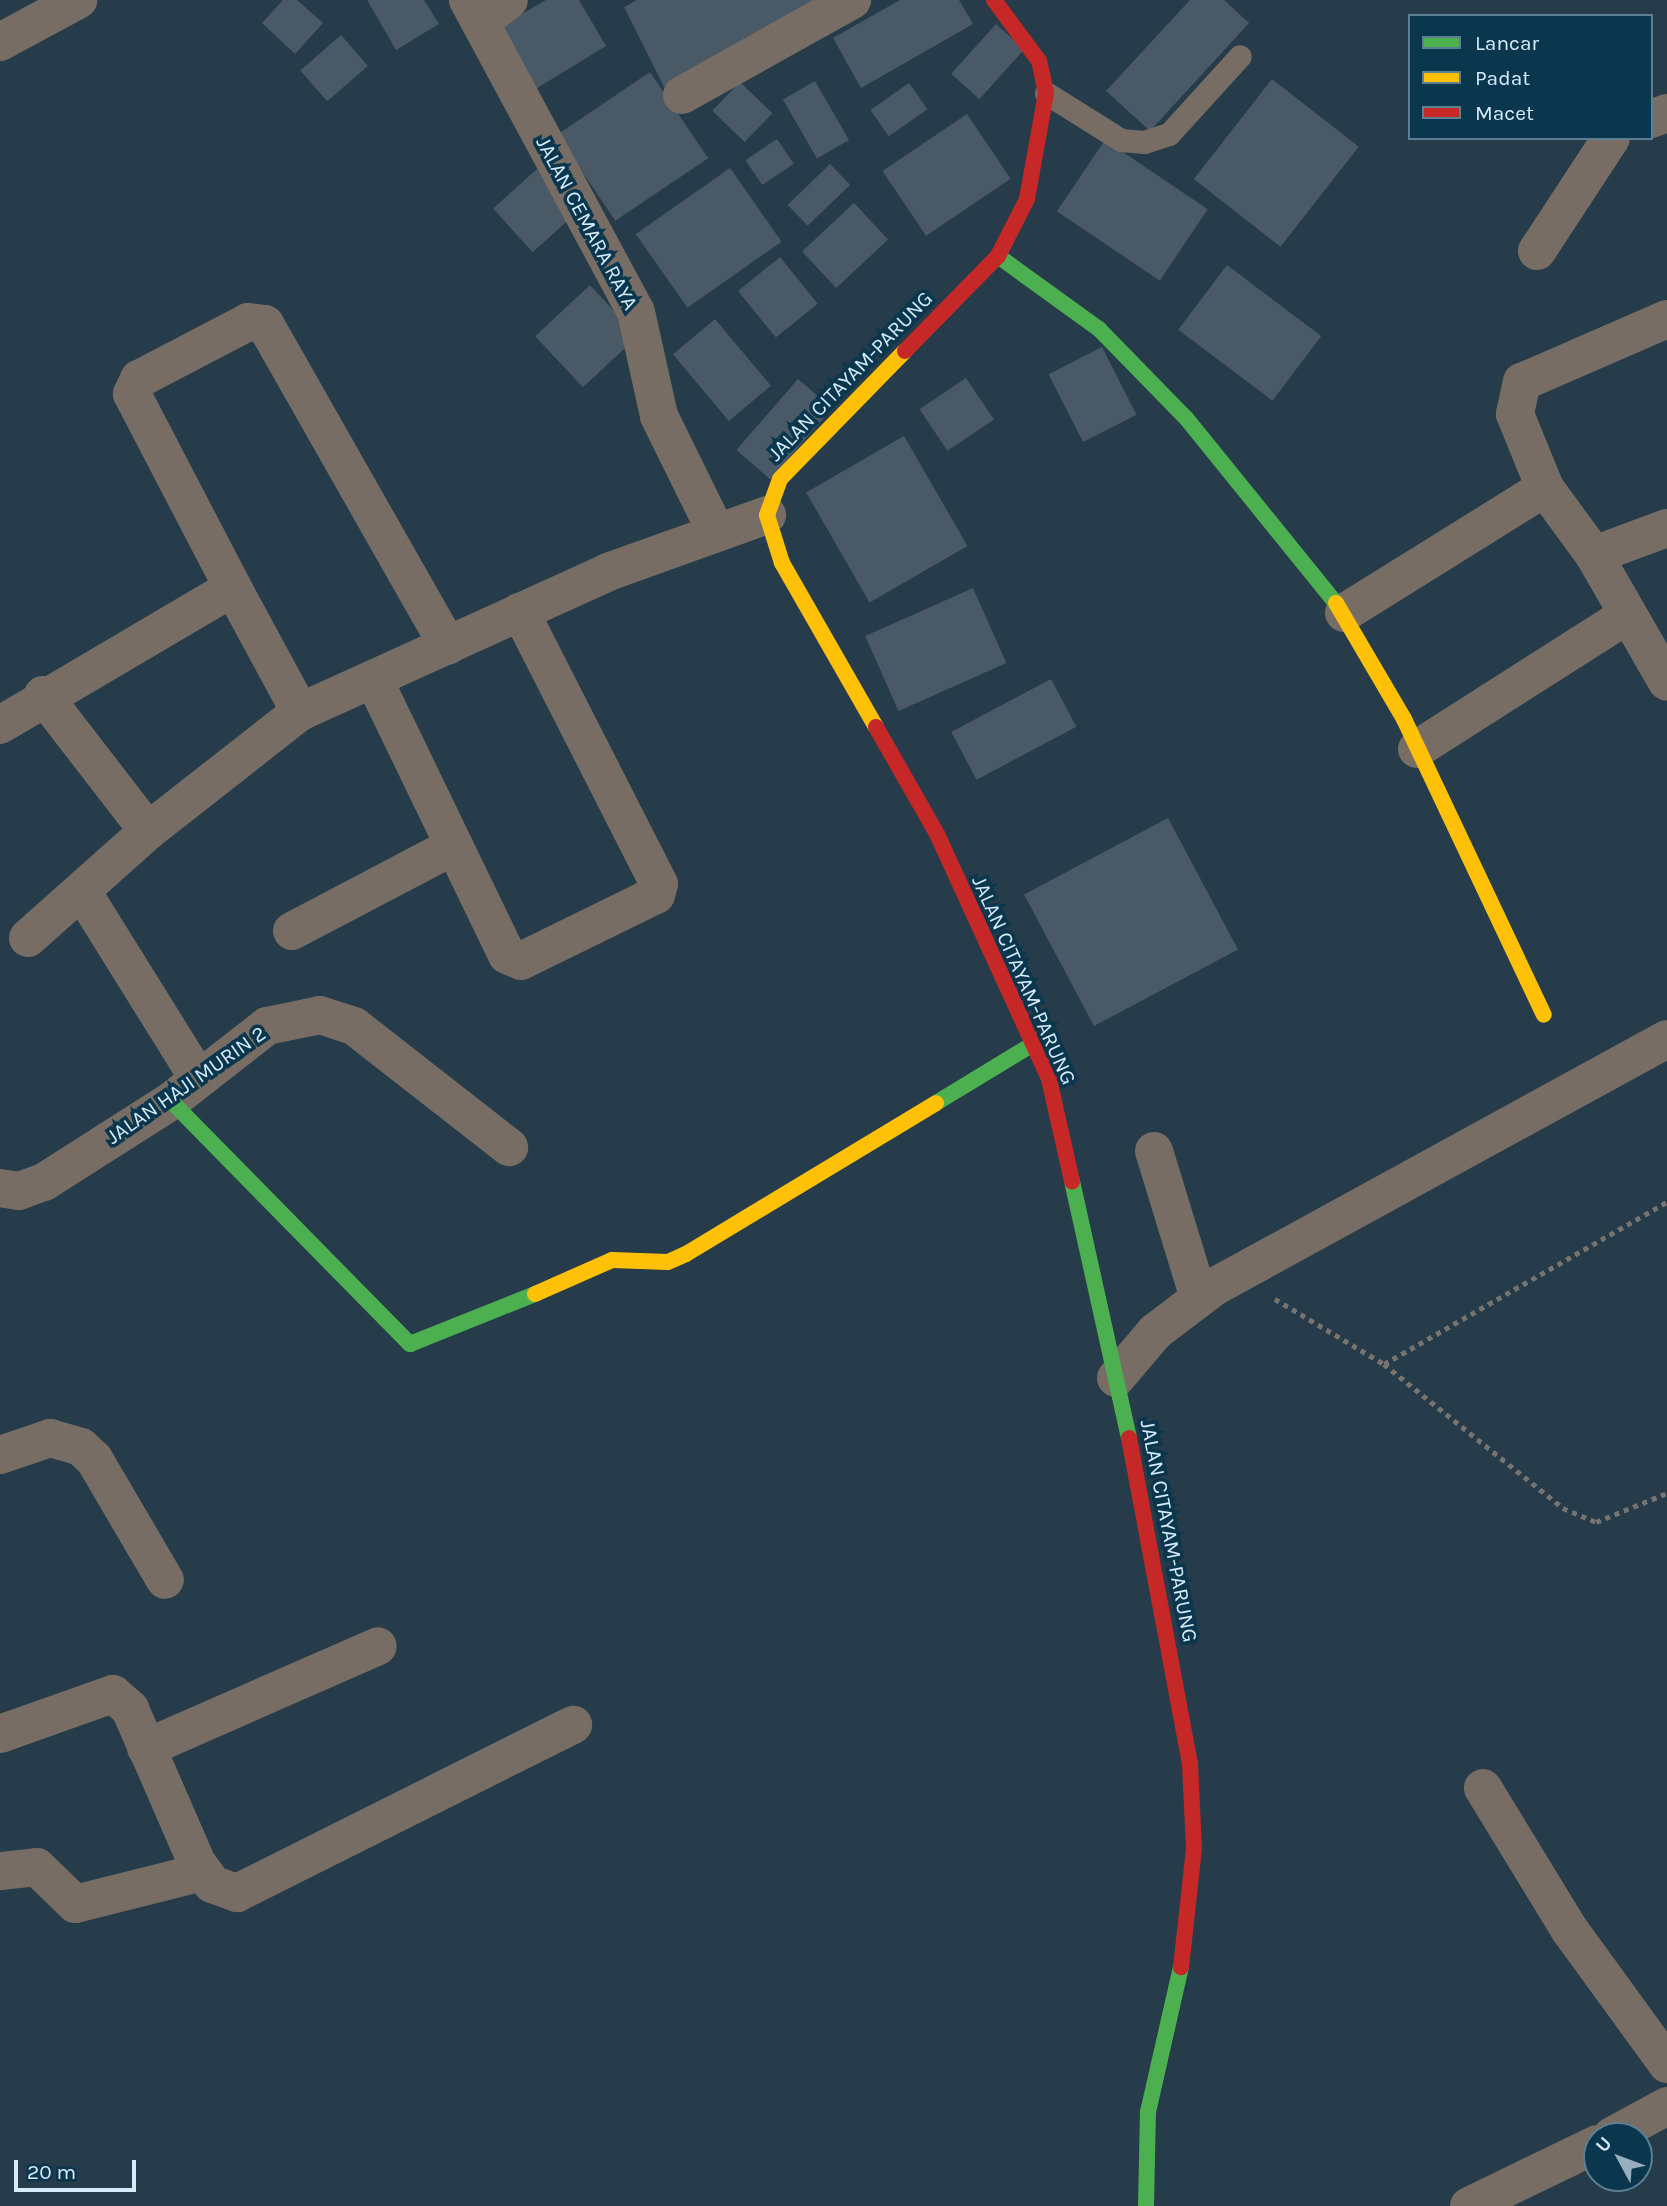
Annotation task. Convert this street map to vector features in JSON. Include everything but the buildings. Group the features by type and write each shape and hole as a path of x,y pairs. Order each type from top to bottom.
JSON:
{"street":[{"path":"4,34 78,0"},
{"path":"682,95 852,0"},
{"name":"JALAN CITAYAM-PARUNG","path":"994,0 1039,61 1046,93 1027,199 998,256 780,479 767,515 782,563 937,834 1049,1079 1158,1568 1191,1764 1194,1848 1186,1946 1148,2112 1146,2206"},
{"name":"JALAN CEMARA RAYA","path":"486,7 636,312 659,416 716,532"},
{"path":"1537,251 1610,140"},
{"path":"998,256 1099,329 1186,418 1344,613 1417,749 1544,1015"},
{"path":"1667,318 1522,382 1515,414 1545,488 1594,555 1667,682"},
{"path":"300,712 132,394 139,379 248,322 265,324 448,646"},
{"path":"1344,613 1545,488"},
{"path":"28,938 83,893 148,831 300,712 520,611 716,532 767,515"},
{"path":"1594,555 1667,528"},
{"path":"0,725 43,695 233,588"},
{"path":"374,680 454,846 513,960 656,895 656,875 520,611"},
{"path":"1417,749 1627,615"},
{"path":"43,695 148,831"},
{"path":"292,931 454,846"},
{"path":"83,893 185,1090 410,1344 428,1342 612,1260 677,1258 1033,1044"},
{"name":"JALAN HAJI MURIN 2","path":"0,1188 19,1191 44,1182 185,1090 267,1026 320,1015 354,1026 509,1147"},
{"path":"1116,1378 1155,1332 1199,1297 1238,1278 1667,1039"},
{"path":"1154,1151 1199,1297"},
{"path":"0,1455 50,1438 81,1447 94,1459 165,1580"},
{"path":"146,1748 378,1646"},
{"path":"0,1734 113,1694 130,1709 202,1872 212,1884 237,1893 573,1725"},
{"path":"1483,1788 1562,1919 1667,2064"},
{"path":"0,1871 37,1867 75,1903 202,1872"},
{"path":"1638,2122 1667,2106"},
{"path":"1469,2206 1583,2151"}],"lane":[{"path":"1046,93 1121,140 1144,142 1169,134 1240,56"}],"path":[{"path":"1384,1364 1667,1202"},
{"path":"1238,1278 1384,1364 1563,1508 1596,1522 1667,1493"}],"traffic: fast":[{"path":"998,256 1099,329 1186,418 1336,603"},
{"path":"936,1103 1033,1044"},
{"path":"171,1101 410,1344 535,1294"},
{"path":"1072,1181 1129,1438"},
{"path":"1146,2206 1148,2112 1181,1967"}],"traffic: slow":[{"path":"876,727 782,563 767,515 780,479 905,351"},
{"path":"1336,603 1404,719 1544,1015"},
{"path":"535,1294 612,1260 668,1262 686,1254 936,1103"}],"traffic: jam":[{"path":"905,351 998,256 1027,199 1046,93 1039,61 994,0"},
{"path":"876,727 937,834 1049,1079 1072,1181"},
{"path":"1129,1438 1190,1764 1194,1848 1181,1967"}]}
